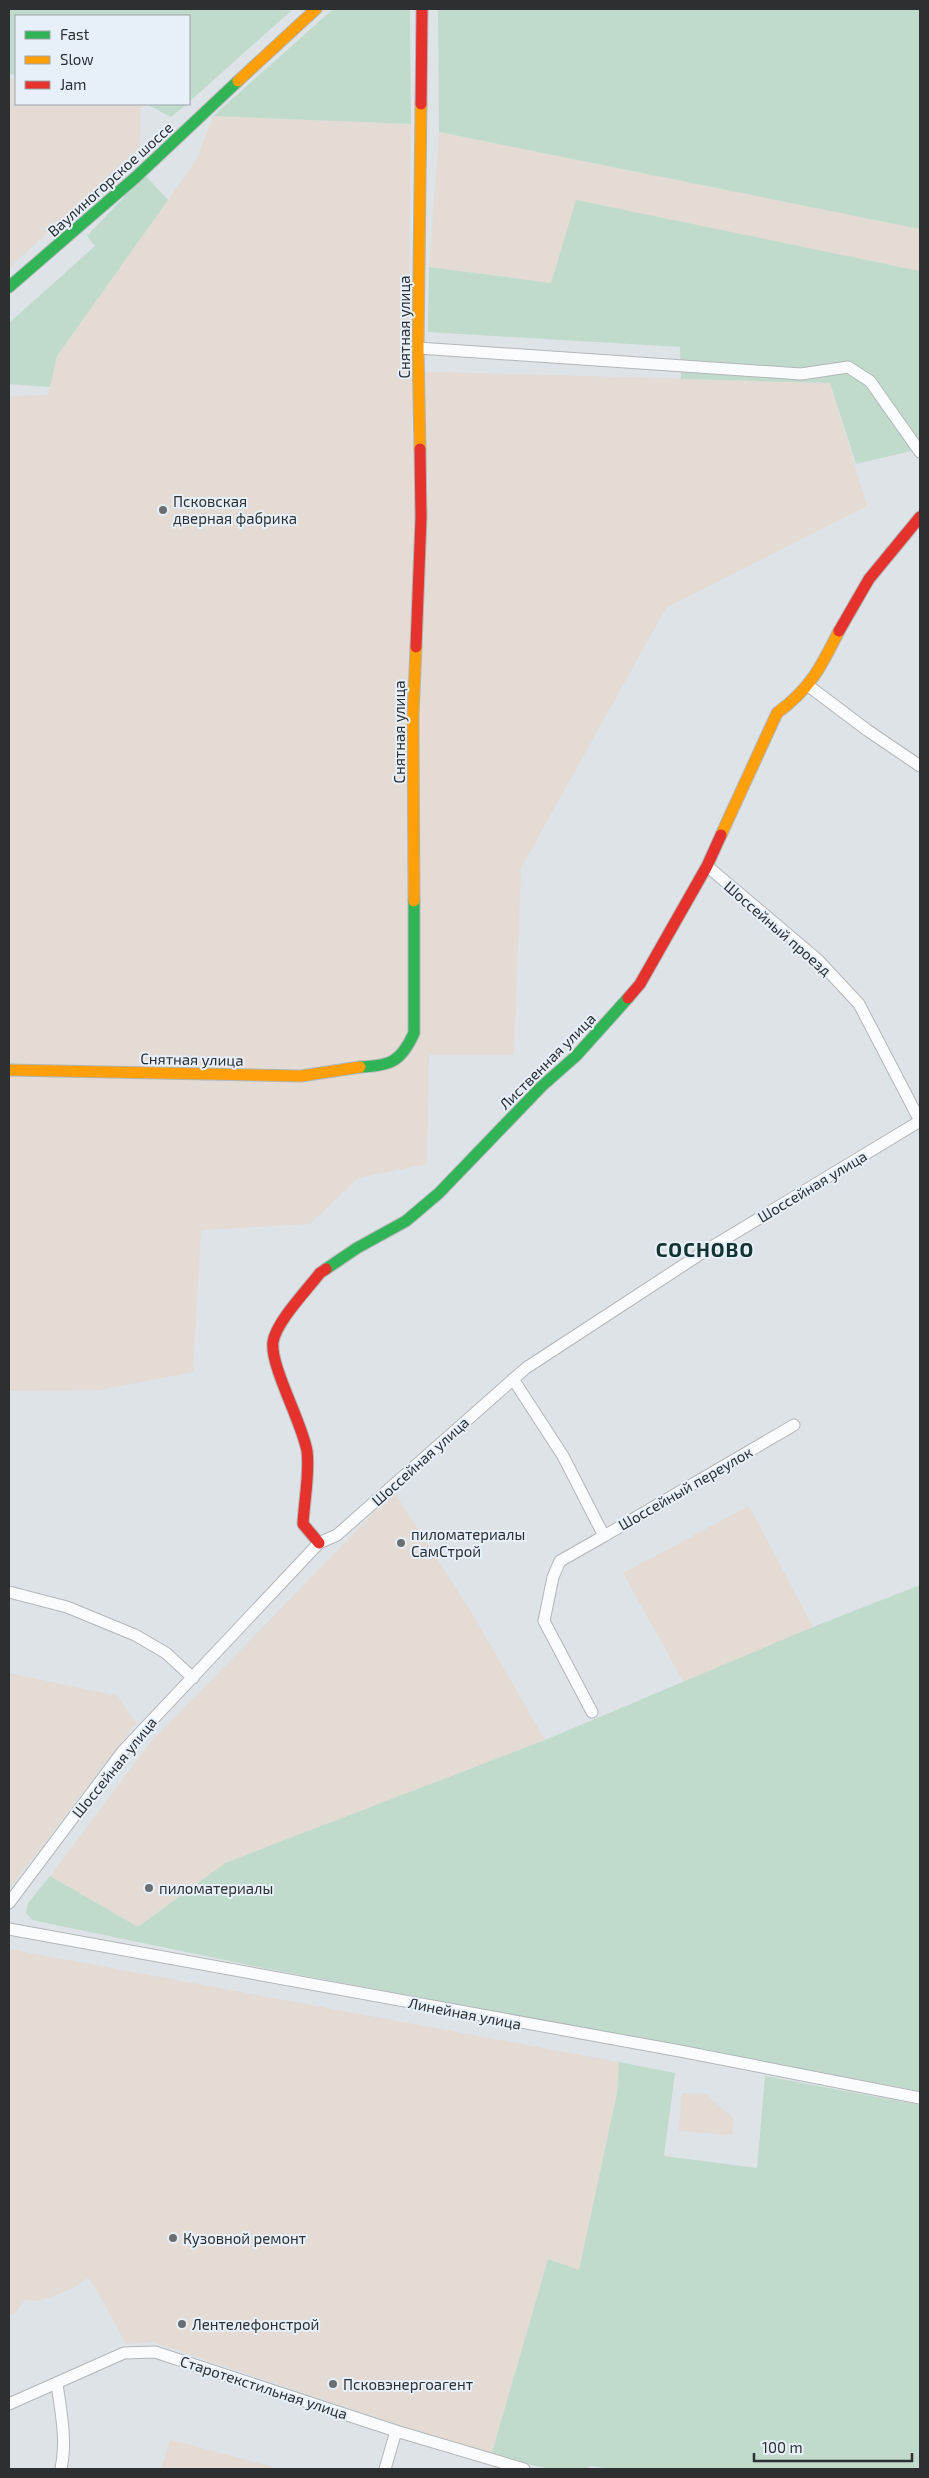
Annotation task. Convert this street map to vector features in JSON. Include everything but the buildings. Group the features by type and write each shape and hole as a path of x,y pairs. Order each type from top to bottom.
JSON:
{"street":[{"name":"Ваулиногорское шоссе","path":"9,287 136,177 316,9"},
{"name":"Снятная улица","path":"9,1070 300,1076 348,1068 384,1066 396,1059 410,1043 414,1033 414,716 421,518 418,348 422,9"},
{"path":"418,348 801,374 848,367 870,381 920,452"},
{"name":"Лиственная улица","path":"319,1544 304,1524 307,1453 301,1427 274,1358 273,1344 277,1330 320,1273 357,1248 406,1221 439,1193 542,1086 576,1056 640,984 707,866 777,713 794,703 810,687 821,670 853,604 876,568 920,517"},
{"path":"810,687 867,730 920,766"},
{"name":"Шоссейный проезд","path":"707,866 818,960 859,1004 920,1121"},
{"name":"Шоссейная улица","path":"9,1903 123,1751 319,1544 337,1536 526,1368 705,1251 920,1121"},
{"name":"Шоссейный переулок","path":"513,1379 563,1456 604,1536 794,1425"},
{"path":"592,1712 544,1621 553,1577 560,1562 604,1536"},
{"path":"9,1592 67,1607 151,1643 192,1678"},
{"name":"Линейная улица","path":"9,1929 757,2065 920,2098"},
{"name":"Старотекстильная улица","path":"9,2404 124,2353 155,2352 396,2431 524,2469"},
{"path":"57,2384 63,2430 64,2457 61,2469"},
{"path":"386,2469 396,2431"}],"shaded area":[{"path":"9,78 15,79 15,105 141,105 140,148 9,268"},
{"path":"213,116 411,124 408,371 830,383 867,506 666,608 521,868 514,1055 429,1055 427,1164 358,1178 310,1224 201,1230 193,1372 100,1390 9,1391 9,396 48,395 57,356 197,159"},
{"path":"439,132 920,229 920,271 576,201 551,283 429,267"},
{"path":"394,1492 473,1615 545,1740 225,1863 138,1927 50,1876 149,1744"},
{"path":"749,1506 813,1627 684,1683 623,1573"},
{"path":"9,1673 118,1696 136,1723 9,1889"},
{"path":"9,1949 619,2062 617,2093 579,2271 548,2259 491,2456 152,2342 126,2344 94,2285 87,2278 72,2289 39,2301 25,2300 15,2313 9,2316"},
{"path":"682,2093 706,2094 734,2119 732,2135 679,2131"},
{"path":"170,2440 191,2445 280,2469 161,2469"}],"green space":[{"path":"9,9 293,9 190,101 190,15 15,15 15,75 9,74"},
{"path":"333,9 410,9 411,124 213,116"},
{"path":"438,9 920,9 920,229 439,132"},
{"path":"148,105 186,105 171,117"},
{"path":"145,175 168,200 57,356 50,387 9,384 9,323 95,246 87,236"},
{"path":"576,200 920,271 920,437 911,451 856,464 830,383 681,379 680,347 428,332 429,267 551,283"},
{"path":"920,1585 920,2091 258,1967 32,1920 26,1913 28,1903 50,1876 138,1927 225,1863 545,1740 813,1627"},
{"path":"619,2062 675,2073 664,2156 757,2168 765,2076 920,2105 920,2469 611,2469 590,2466 586,2469 550,2469 491,2456 548,2259 579,2270 617,2093"}],"traffic: fast":[{"path":"9,287 136,177 238,81"},
{"path":"360,1067 379,1065 393,1060 404,1050 414,1033 414,901"},
{"path":"326,1269 357,1248 406,1221 439,1193 542,1086 576,1056 628,998"}],"traffic: slow":[{"path":"238,81 316,9"},
{"path":"420,449 418,348 421,104"},
{"path":"721,835 777,713 798,695 814,676 839,631"},
{"path":"414,901 413,716 416,647"},
{"path":"9,1070 301,1076 360,1067"}],"traffic: jam":[{"path":"421,104 422,9"},
{"path":"416,647 421,518 420,449"},
{"path":"839,631 869,579 920,517"},
{"path":"628,998 640,984 707,866 721,835"},
{"path":"319,1543 303,1524 307,1451 276,1365 273,1342 275,1334 286,1316 320,1273 326,1269"}],"place":[{"name":"Псковская дверная фабрика","path":"163,510"},
{"name":"пиломатериалы СамСтрой","path":"401,1543"},
{"name":"пиломатериалы","path":"149,1888"},
{"name":"Кузовной ремонт","path":"173,2238"},
{"name":"Лентелефонстрой","path":"182,2324"},
{"name":"Псковэнергоагент","path":"333,2384"}],"district":[{"name":"СОСНОВО","path":"705,1249"}]}
